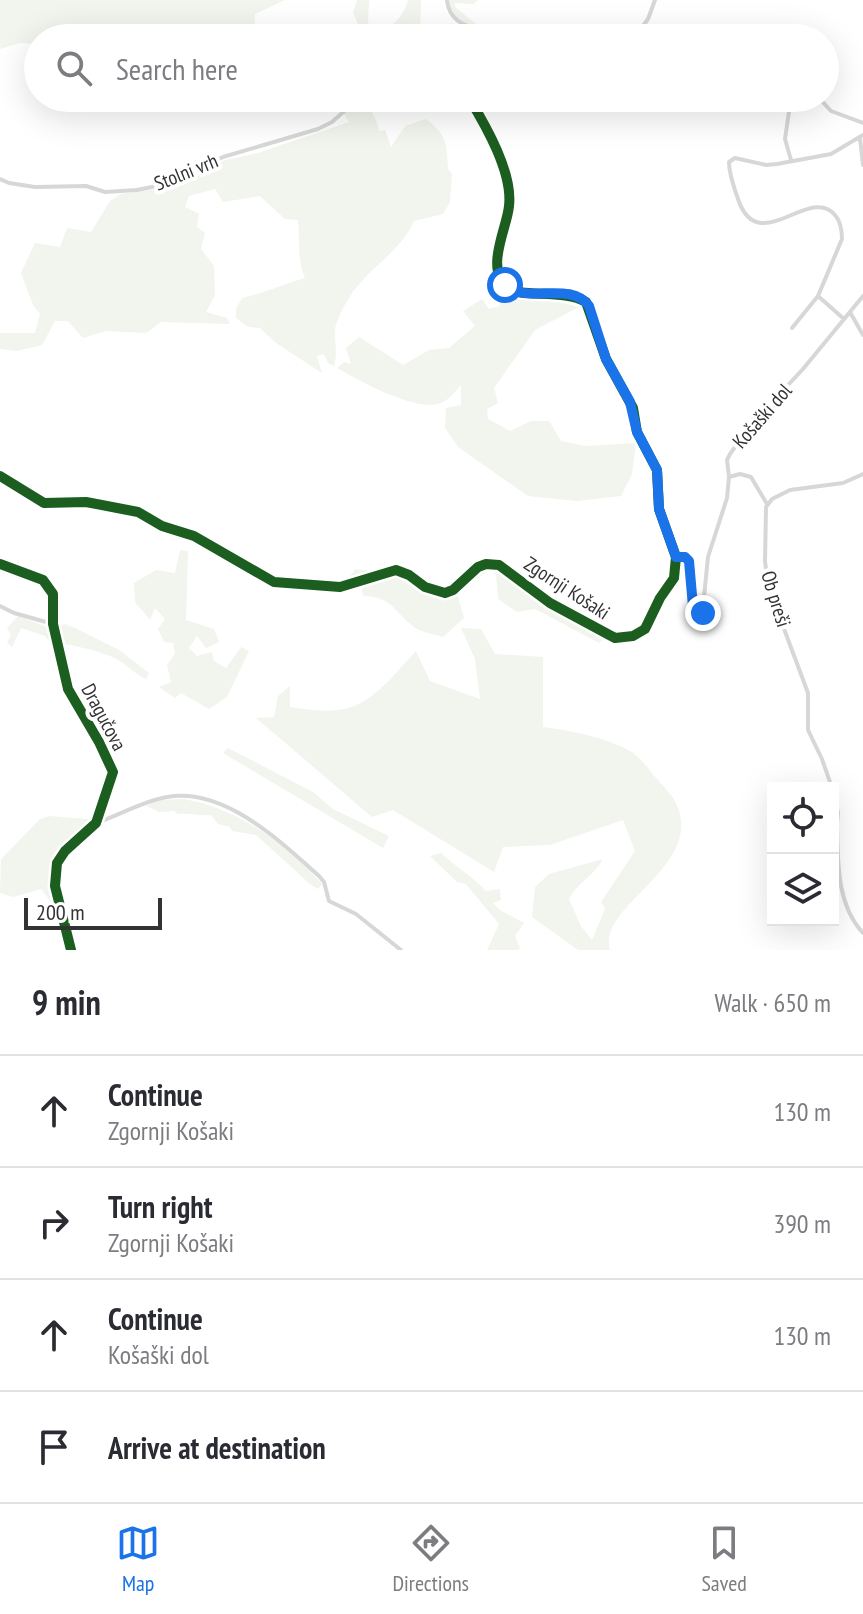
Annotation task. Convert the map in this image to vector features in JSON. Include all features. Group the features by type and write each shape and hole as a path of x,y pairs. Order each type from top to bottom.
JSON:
{"street":[{"path":"447,0 448,11 462,24"},
{"path":"644,24 655,0"},
{"name":"Stolni vrh","path":"0,179 21,186 86,186 105,192 148,188 163,183 184,169 202,167 223,157 318,129 343,112"},
{"path":"477,112 502,156 510,196 498,250 502,281 513,292 576,296 584,299 589,306 606,359 630,402 637,432 657,470 659,509 676,557"},
{"path":"789,112 785,139 791,160"},
{"path":"834,112 863,123"},
{"path":"792,328 818,296 842,239 842,229 835,214 816,205 774,223 754,220 740,205 729,162 735,158 766,165 831,154 862,137 863,165"},
{"path":"818,296 844,319"},
{"name":"Košaški dol","path":"676,557 685,557 689,561 692,611 699,621 702,617 708,557 727,498 728,459 744,434 863,296"},
{"path":"850,312 863,335"},
{"path":"729,477 740,474 751,477 767,504 790,490 843,483 863,474"},
{"name":"Zgornji Košaki","path":"0,476 44,503 86,502 138,512 162,526 194,536 268,581 340,587 396,570 425,587 445,593 453,590 478,567 499,565 550,603 615,638 633,636 645,629 674,578 676,557"},
{"name":"Ob preši","path":"767,504 765,561 768,586 808,693 808,730 830,782"},
{"name":"Dragučova","path":"0,564 43,580 49,587 55,601 53,624 70,696 99,742 113,772 96,823 65,851 57,863 55,886 71,950"},
{"path":"0,606 53,624"},
{"path":"96,823 151,801 175,796 223,806 261,829 319,876 324,882 329,901 356,914 401,950"},
{"name":"Ob preši","path":"839,854 841,888 854,924 863,933"}],"shaded area":[{"path":"0,0 285,0 255,14 255,24 24,24 24,43 0,49"},
{"path":"357,0 369,0 369,24 358,24 353,13"},
{"path":"408,0 421,0 420,24 392,24"},
{"path":"449,0 478,0 473,4 455,3 455,7 476,24 461,21"},
{"path":"372,112 379,131 385,130 391,147 405,126 426,119 444,141 448,169 452,174 450,202 443,214 414,221 401,242 364,278 345,305 336,324 334,366 328,363 324,354 317,356 322,373 276,343 260,328 248,327 236,318 236,309 242,298 305,278 300,257 298,220 285,219 260,196 223,202 215,189 189,196 185,207 199,214 197,227 205,233 201,249 214,266 215,295 206,312 227,318 230,324 161,322 146,333 106,331 83,338 68,321 55,321 42,345 17,351 0,349 0,333 35,333 40,314 33,305 21,273 35,243 60,247 67,228 91,232 110,201 121,194 156,189 181,174 204,171 225,160 258,153 349,122 344,114"},
{"path":"508,294 534,296 579,307 535,330 494,388 498,403 487,409 488,419 510,431 531,421 549,421 561,441 585,446 636,443 632,474 621,496 577,501 528,496 458,447 445,428 446,408 461,405 461,385 443,402 420,404 389,394 337,368 344,362 351,364 346,348 359,337 403,365 429,350 449,348 475,326 463,311 482,299 489,309 500,306 499,301"},
{"path":"180,550 188,551 186,620 214,629 219,642 206,648 197,636 189,648 197,656 212,652 214,661 226,668 241,647 249,651 227,697 209,709 181,693 175,698 159,687 171,682 167,665 175,654 173,643 164,642 158,629 165,619 155,608 150,620 135,602 134,583 156,570 175,573"},
{"path":"500,567 541,600 605,638 599,643 535,609 517,612 498,599 496,574 489,570 477,579 472,576 482,568"},
{"path":"355,569 405,577 440,595 457,593 464,618 443,637 420,630 382,599 363,596 361,580 349,578"},
{"path":"18,616 50,628 65,624 75,628 119,650 149,673 146,679 114,658 86,648 50,642 45,636 21,628 12,647 7,643 11,635 7,628"},
{"path":"461,628 481,629 495,654 543,657 543,727 589,735 632,752 676,803 681,826 676,847 665,866 619,917 610,933 610,950 578,950 532,917 535,887 549,874 603,859 569,899 581,926 592,940 605,909 601,902 635,851 623,820 550,845 503,847 494,872 393,810 372,817 256,718 274,717 278,696 290,686 290,707 326,711 358,705 385,684 416,651 430,681 480,699 475,659"},
{"path":"228,748 313,792 333,809 389,836 383,848 223,753"},
{"path":"184,799 223,810 260,830 293,855 322,884 318,889 310,884 256,835 232,831 230,827 218,824 211,815 159,812 147,806 158,800"},
{"path":"49,816 92,822 53,862 58,907 52,910 51,902 41,889 13,897 0,893 1,859 40,819"},
{"path":"441,853 486,891 500,889 501,900 493,903 524,923 515,936 518,950 487,950 499,924 466,884 457,882 430,856"}],"cycle path":[{"path":"0,476 44,503 86,502 138,512 162,526 194,536 274,582 340,587 396,570 425,587 445,593 453,590 478,567 499,565 550,603 615,638 633,636 645,629 674,578 676,557 659,509 657,470 637,432 633,408 606,359 586,302 566,296 514,291 501,280 497,260 509,193 503,165 477,112"},
{"path":"0,564 43,580 53,594 53,624 68,689 113,772 96,823 65,851 57,863 55,886 71,950"}],"route":[{"path":"505,285 513,292 576,296 584,299 589,306 601,347 633,408 637,432 657,470 659,509 676,557 685,557 689,561 694,618 699,621 703,613"}]}
